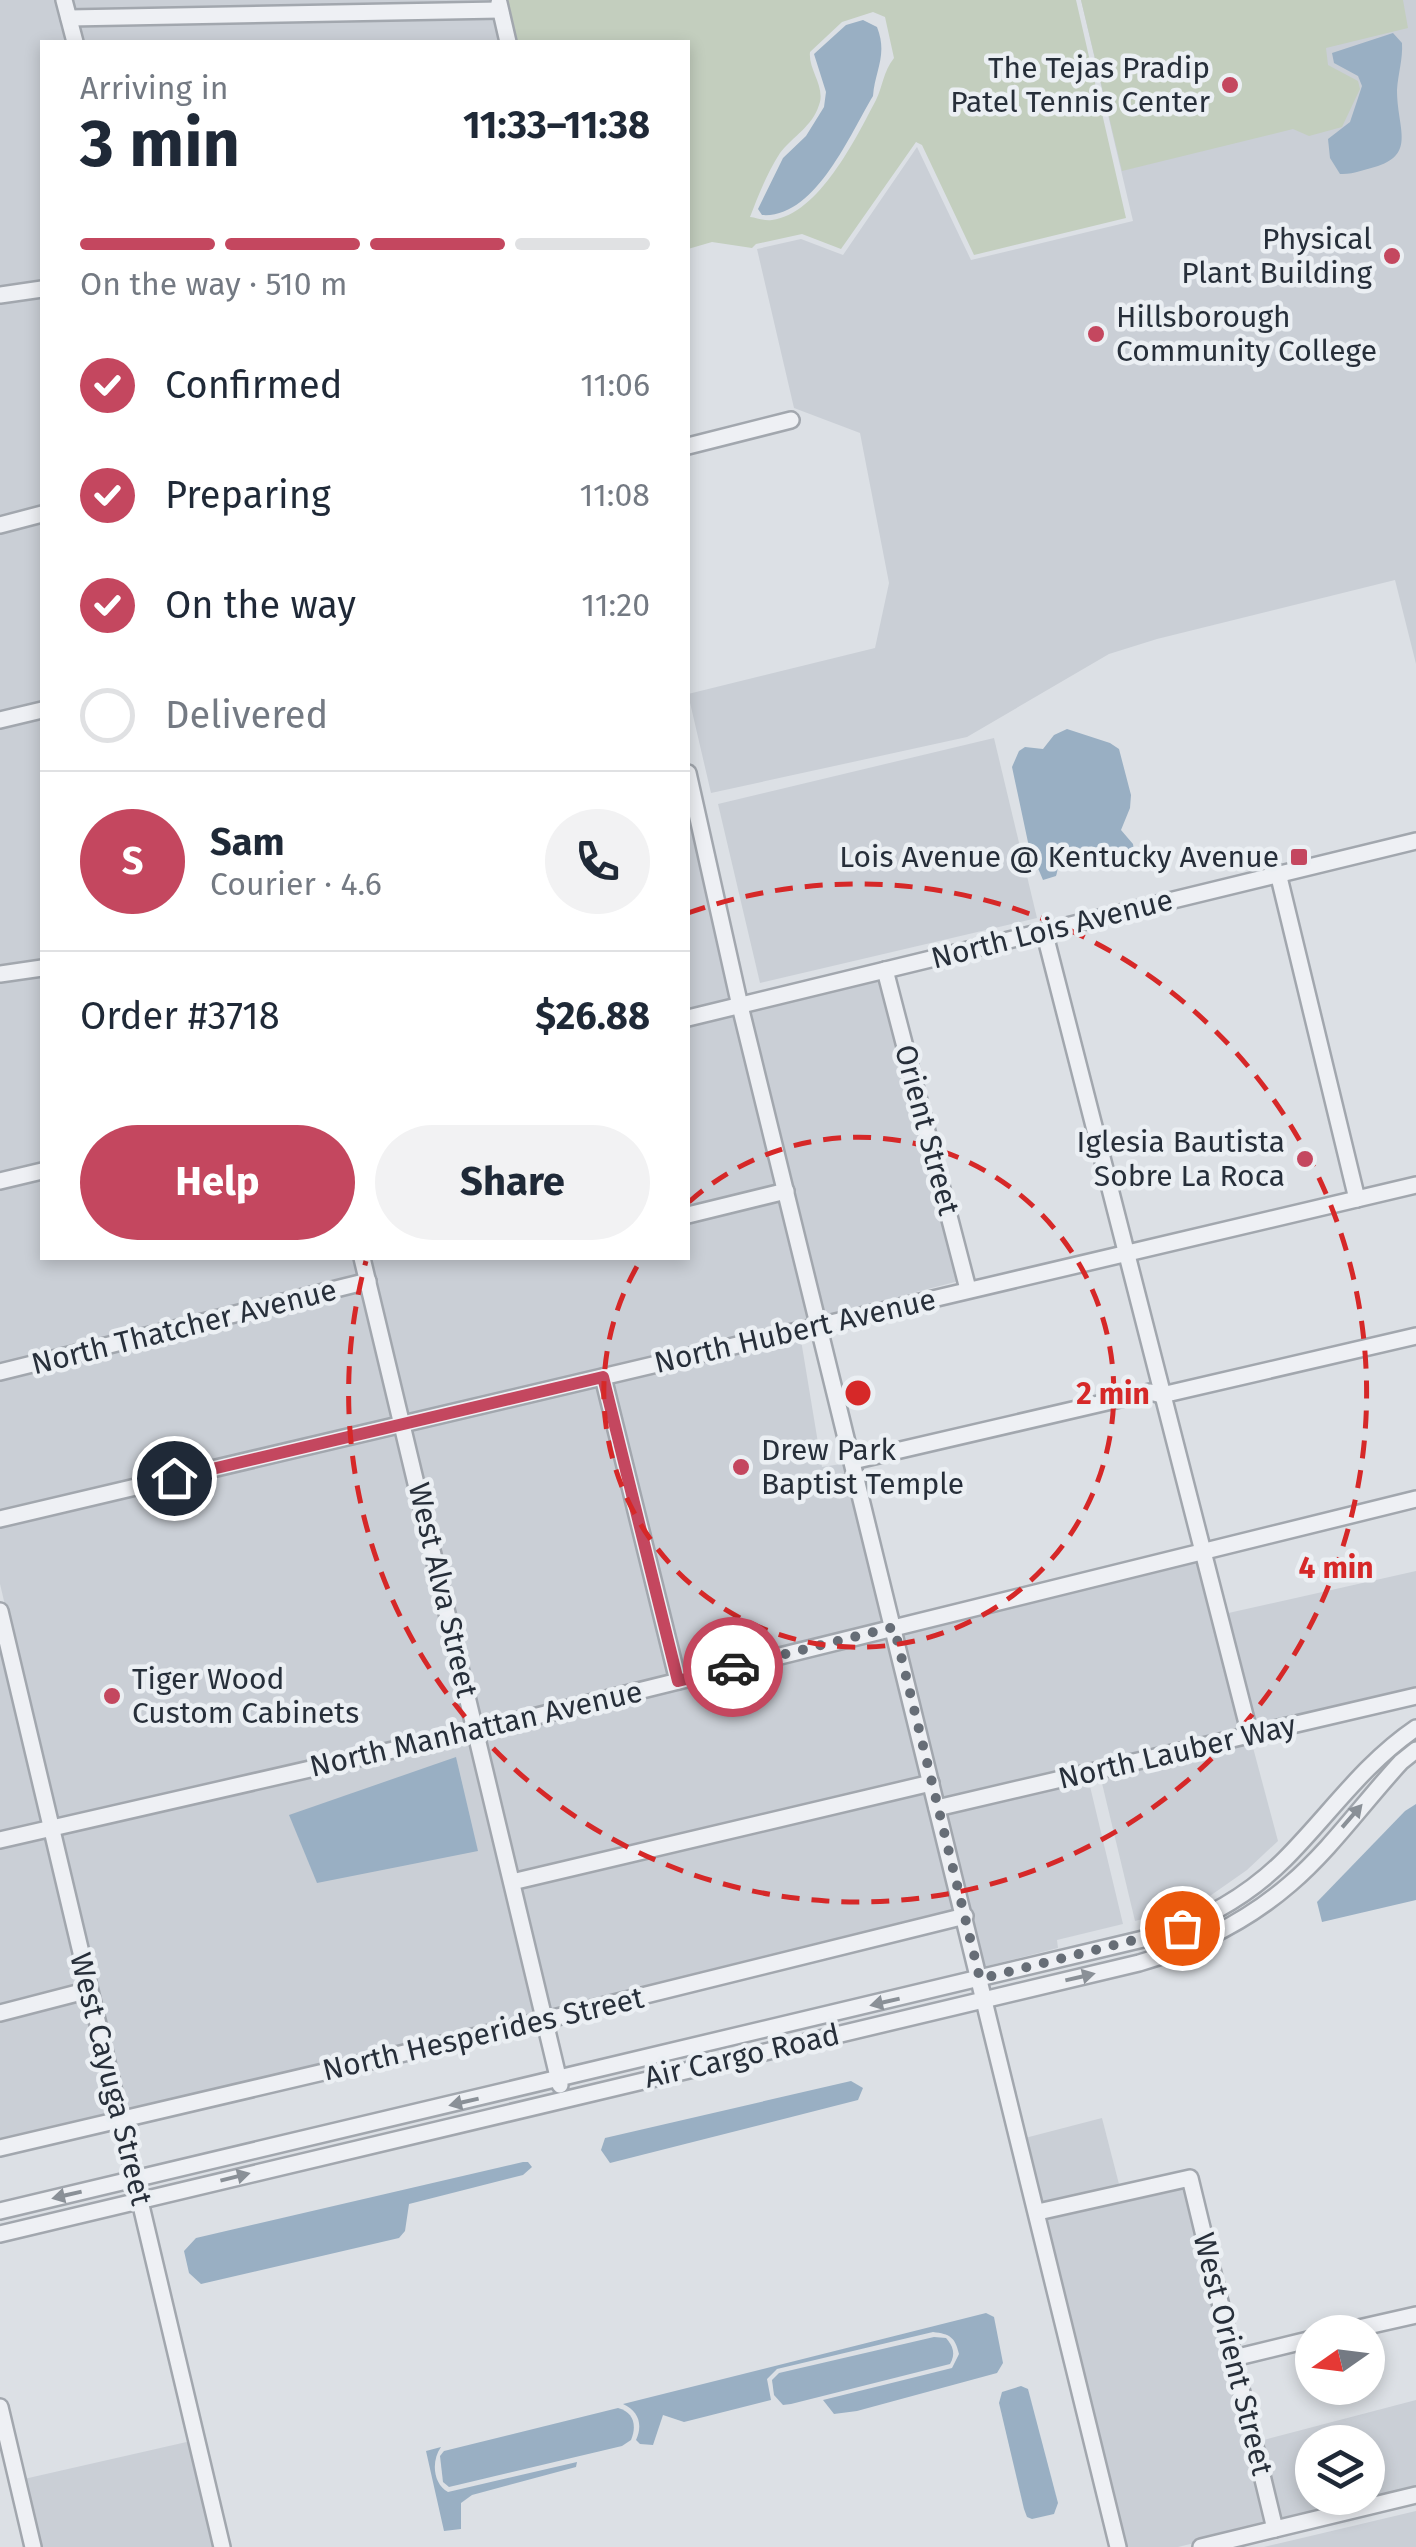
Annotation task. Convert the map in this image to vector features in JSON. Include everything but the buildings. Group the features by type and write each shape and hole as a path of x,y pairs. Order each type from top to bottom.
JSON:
{"street":[{"path":"64,0 74,40"},
{"path":"69,18 499,3 508,40"},
{"path":"0,295 40,289"},
{"path":"690,445 791,420"},
{"path":"0,524 40,514"},
{"path":"0,720 40,710"},
{"path":"690,789 694,821 1118,2547"},
{"name":"North Lois Avenue","path":"690,1018 1416,840"},
{"path":"1278,874 1357,1199"},
{"path":"1044,931 1250,1735"},
{"path":"0,974 40,968"},
{"name":"Orient Street","path":"885,970 968,1290"},
{"path":"0,1182 40,1172"},
{"name":"North Hubert Avenue","path":"0,1519 1416,1185"},
{"path":"690,1215 786,1191"},
{"name":"West Alva Street","path":"363,1260 563,2098"},
{"name":"North Thatcher Avenue","path":"0,1372 368,1281"},
{"path":"853,1461 1416,1336"},
{"path":"603,1377 678,1681"},
{"name":"North Manhattan Avenue","path":"0,1840 476,1731 1416,1499"},
{"name":"West Cayuga Street","path":"0,1611 222,2547"},
{"name":"North Lauber Way","path":"938,1808 1416,1696"},
{"name":"Air Cargo Road","path":"0,2211 1160,1935 1217,1910 1252,1888 1282,1862 1359,1776 1416,1728"},
{"name":"Air Cargo Road","path":"0,2234 1139,1963 1176,1951 1231,1926 1292,1882 1377,1787 1416,1750"},
{"path":"512,1882 931,1783"},
{"name":"North Hesperides Street","path":"0,2148 965,1916"},
{"path":"0,2013 90,1990"},
{"name":"West Orient Street","path":"1038,2212 1190,2178 1275,2529"},
{"path":"1385,2322 1416,2315"},
{"path":"1234,2358 1295,2343"},
{"path":"0,2407 34,2547"},
{"path":"1201,2547 1416,2496"}],"shaded area":[{"path":"0,0 58,0 68,40 40,40 40,283 0,289"},
{"path":"71,0 490,0 492,4 74,13"},
{"name":"Hillsborough Community College","path":"1081,0 1416,0 1416,664 1395,580 1109,654 967,737 711,793 690,694 875,648 889,583 860,433 794,408 757,249 801,239 843,255 917,147 971,260 1133,221"},
{"path":"495,15 501,40 81,40 77,24"},
{"path":"40,294 40,509 0,519 0,300"},
{"path":"40,520 40,705 0,715 0,530"},
{"path":"40,716 40,963 0,969 0,726"},
{"path":"994,738 1037,918 760,983 718,804"},
{"path":"695,827 733,1002 690,1013 690,828"},
{"path":"40,974 40,1166 0,1176 0,980"},
{"path":"881,977 959,1281 823,1316 748,1010"},
{"path":"736,1013 779,1187 690,1209 690,1024"},
{"path":"40,1177 40,1260 357,1260 361,1277 0,1366 0,1187"},
{"path":"781,1198 811,1319 408,1418 369,1260 690,1260 690,1221"},
{"path":"363,1288 396,1420 0,1513 0,1378"},
{"path":"800,1334 822,1467 847,1463 887,1623 683,1674 610,1381"},
{"path":"598,1384 671,1677 481,1724 411,1428"},
{"path":"399,1431 469,1727 56,1822 0,1584 0,1525"},
{"path":"1197,1558 1242,1731 942,1801 901,1631"},
{"path":"1416,1571 1416,1701 1254,1728 1224,1614"},
{"path":"889,1634 924,1779 517,1876 483,1735"},
{"path":"0,1638 44,1824 0,1834"},
{"path":"471,1738 537,2016 125,2112 58,1832"},
{"path":"1251,1740 1278,1841 1247,1870 1197,1905 1135,1921 1100,1775"},
{"path":"1088,1778 1123,1924 1057,1940 1058,1948 983,1967 945,1812"},
{"path":"927,1790 957,1912 549,2013 519,1886"},
{"path":"46,1835 82,1986 0,2007 0,1845"},
{"path":"85,1997 113,2115 0,2142 0,2019"},
{"path":"1102,2118 1120,2188 1042,2205 1025,2138"},
{"path":"1185,2185 1268,2525 1178,2547 1125,2547 1045,2216"},
{"path":"1416,2400 1416,2490 1385,2497 1385,2425 1321,2425"},
{"path":"1295,2432 1295,2515 1310,2515 1280,2522 1260,2441"},
{"path":"191,2441 216,2547 40,2547 24,2479"},
{"path":"1416,2511 1416,2547 1264,2547"}],"green space":[{"path":"505,0 1076,0 1126,218 974,255 922,145 916,142 841,249 802,234 752,248 712,242 690,248 690,40 515,40","holes":["873,12 885,17 894,58 868,116 820,189 789,215 769,220 750,217 780,153 807,125 819,105 820,92 810,52 842,22"]},
{"name":"The Tejas Pradip Patel Tennis Center","path":"1081,0 1403,0 1408,28 1326,48 1328,65 1358,81 1360,89 1342,127 1309,136 1293,129 1122,171"}],"water":[{"path":"863,20 877,27 880,37 873,96 842,151 814,189 781,213 762,215 758,209 783,158 806,136 824,107 826,92 814,54 846,25"},
{"path":"1393,33 1402,43 1397,90 1401,146 1390,161 1340,174 1330,158 1328,139 1350,122 1362,86 1358,76 1334,63 1332,53"},
{"path":"1067,729 1119,749 1131,795 1121,830 1134,851 1115,864 1067,857 1060,863 1056,876 1043,880 1029,847 1012,767 1019,751 1025,747 1043,749 1054,735"},
{"path":"456,1757 478,1851 317,1883 289,1815"},
{"path":"1416,1804 1416,1900 1322,1922 1317,1902"},
{"path":"851,2081 863,2088 858,2100 610,2163 601,2150 605,2138"},
{"path":"523,2162 532,2167 523,2175 409,2204 405,2231 399,2238 201,2284 189,2273 184,2251 196,2238"},
{"path":"986,2313 994,2317 1003,2363 997,2373 857,2411 834,2414 823,2400 952,2368 959,2354 953,2340 933,2332 777,2369 767,2379 771,2400 684,2422 663,2415 653,2445 636,2440 638,2419 623,2404"},
{"path":"934,2337 946,2338 950,2344 950,2364 791,2404 783,2405 774,2395 772,2380 779,2373"},
{"path":"1021,2386 1028,2389 1058,2503 1054,2514 1032,2519 1024,2509 999,2403 1002,2392"},
{"path":"618,2408 631,2416 634,2425 631,2440 622,2446 449,2487 443,2482 440,2456 444,2451"},
{"path":"441,2447 435,2472 439,2484 448,2492 577,2462 576,2467 472,2495 461,2503 461,2529 444,2531 426,2451"}],"way so far":[{"path":"733,1667 894,1627 980,1979 1182,1928"}],"place":[{"name":"The Tejas Pradip Patel Tennis Center","path":"1230,85"},
{"name":"Physical Plant Building","path":"1392,256"},
{"name":"Hillsborough Community College","path":"1096,334"},
{"name":"Lois Avenue @ Kentucky Avenue","path":"1299,857"},
{"name":"Iglesia Bautista Sobre La Roca","path":"1305,1159"},
{"name":"Drew Park Baptist Temple","path":"741,1467"},
{"name":"Tiger Wood Custom Cabinets","path":"112,1696"}],"route":[{"path":"174,1478 603,1377 678,1681 733,1667"}]}
